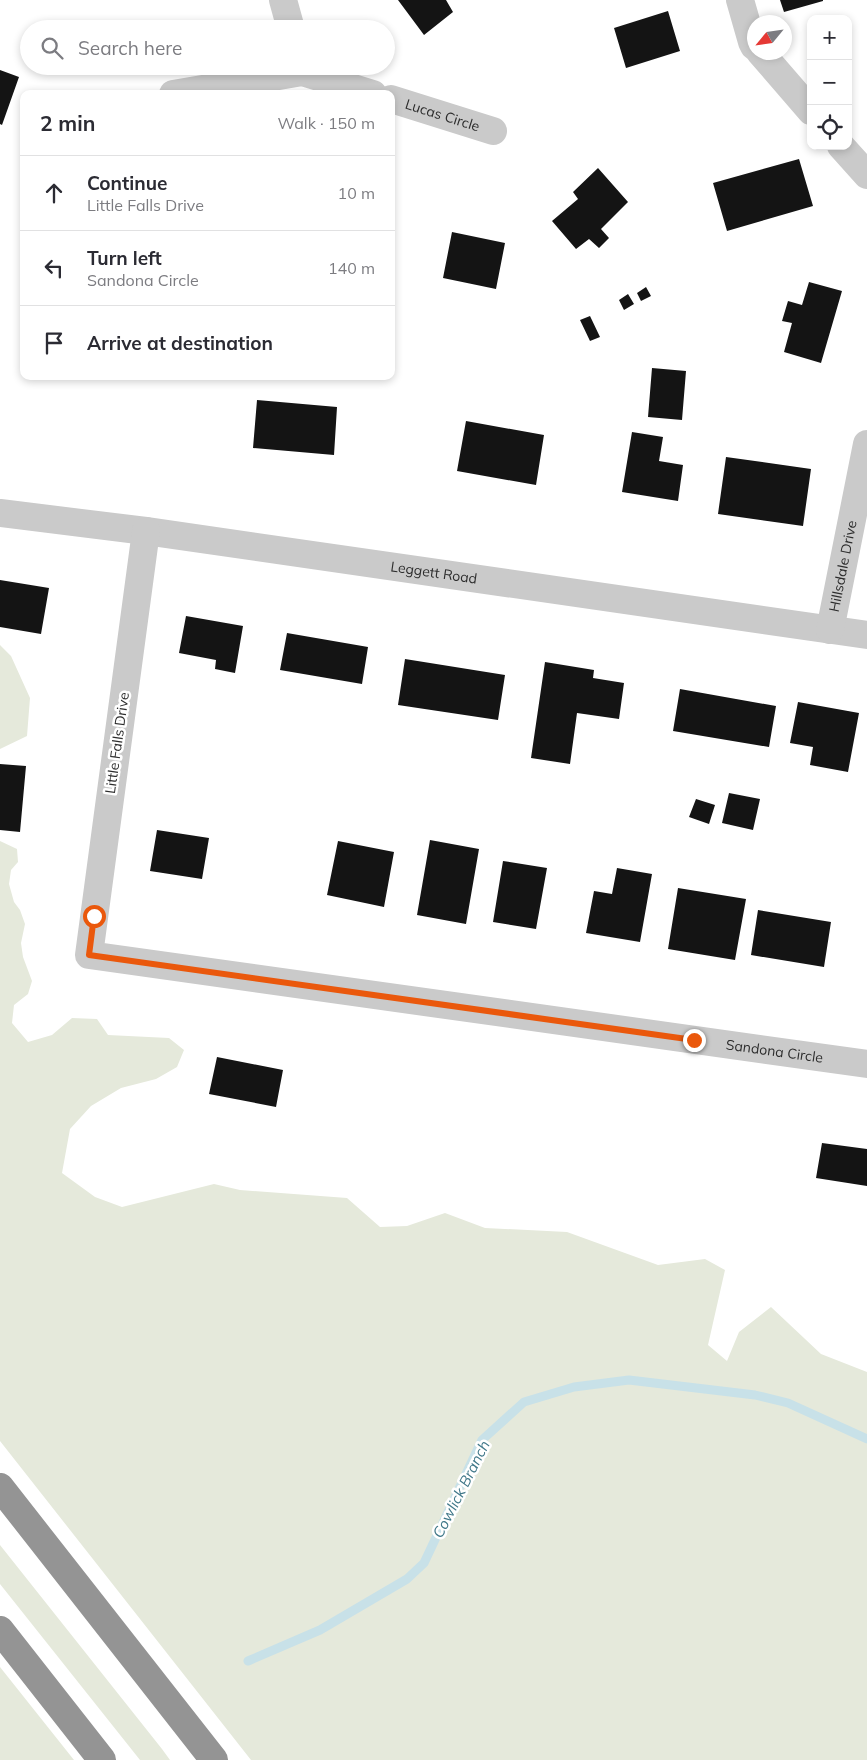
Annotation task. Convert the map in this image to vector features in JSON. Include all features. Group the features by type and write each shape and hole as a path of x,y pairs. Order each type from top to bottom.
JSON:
{"highway":[{"path":"0,1487 214,1760"},
{"path":"0,1630 102,1760"}],"street":[{"path":"283,0 289,20"},
{"path":"740,0 747,24"},
{"path":"767,60 807,107"},
{"path":"194,90 271,75"},
{"path":"319,75 362,90"},
{"name":"Lucas Circle","path":"395,100 493,131"},
{"path":"845,150 867,175"},
{"name":"Hillsdale Drive","path":"830,630 867,444"},
{"name":"Leggett Road","path":"0,513 146,531 867,635"},
{"name":"Little Falls Drive","path":"89,955 146,531"},
{"name":"Sandona Circle","path":"89,955 866,1058"}],"shaded area":[{"path":"0,645 11,656 30,698 27,736 0,749"},
{"path":"0,841 17,849 18,862 11,870 9,884 14,902 20,910 25,924 21,943 23,957 32,981 28,994 14,1005 12,1023 28,1042 52,1035 72,1018 97,1019 108,1035 169,1038 184,1050 177,1067 156,1079 121,1088 91,1106 70,1129 62,1173 95,1197 122,1207 214,1184 240,1190 347,1198 380,1227 407,1226 445,1213 485,1228 567,1232 658,1265 705,1259 725,1270 708,1345 727,1361 739,1332 771,1307 821,1354 867,1372 867,1760 251,1760 0,1441"},
{"path":"0,1545 170,1760 140,1760 0,1584"},
{"path":"0,1667 74,1760 0,1760"}],"building":[{"path":"398,0 446,0 453,12 424,35"},
{"path":"780,0 823,0 823,1 784,12"},
{"path":"668,11 680,51 626,68 614,28"},
{"path":"0,70 19,77 2,125 0,124"},
{"path":"799,159 813,206 727,231 713,183"},
{"path":"598,168 628,202 601,229 609,238 599,248 589,239 576,249 552,221 578,199 573,192"},
{"path":"452,232 505,243 496,289 443,278"},
{"path":"809,282 842,291 821,363 784,352 792,323 782,321 788,301 802,305"},
{"path":"646,287 651,296 641,301 637,293"},
{"path":"628,294 634,304 624,310 619,300"},
{"path":"590,316 600,337 590,341 580,320"},
{"path":"652,368 686,371 682,420 648,417"},
{"path":"257,400 337,407 334,455 253,448"},
{"path":"466,421 544,435 536,485 457,471"},
{"path":"632,432 663,437 659,461 683,465 678,501 622,492"},
{"path":"726,457 811,469 803,526 718,514"},
{"path":"0,580 49,588 41,634 0,627"},
{"path":"186,616 243,626 235,673 215,669 216,660 179,653"},
{"path":"287,633 368,647 362,684 280,670"},
{"path":"405,659 505,675 498,720 398,705"},
{"path":"545,662 594,670 593,678 624,683 619,719 577,713 570,764 531,758"},
{"path":"680,689 776,706 769,747 673,731"},
{"path":"798,702 859,713 848,772 810,765 813,747 790,743"},
{"path":"0,764 26,766 20,832 0,830"},
{"path":"729,793 760,799 753,830 722,823"},
{"path":"696,799 715,805 709,824 689,817"},
{"path":"157,830 209,838 202,879 150,871"},
{"path":"430,840 479,849 466,924 417,915"},
{"path":"338,841 394,852 384,907 327,895"},
{"path":"503,861 547,868 536,929 493,922"},
{"path":"617,868 652,874 640,942 586,933 594,891 612,894"},
{"path":"678,888 746,899 735,960 668,949"},
{"path":"758,910 831,922 824,967 751,955"},
{"path":"217,1057 283,1070 276,1107 209,1094"},
{"path":"822,1143 867,1149 867,1186 816,1178"}],"waterway":[{"name":"Cowlick Branch","path":"248,1661 320,1630 407,1579 424,1563 482,1440 524,1402 574,1387 629,1380 755,1395 788,1403 867,1439"}],"route":[{"path":"94,916 89,955 694,1040"}]}
